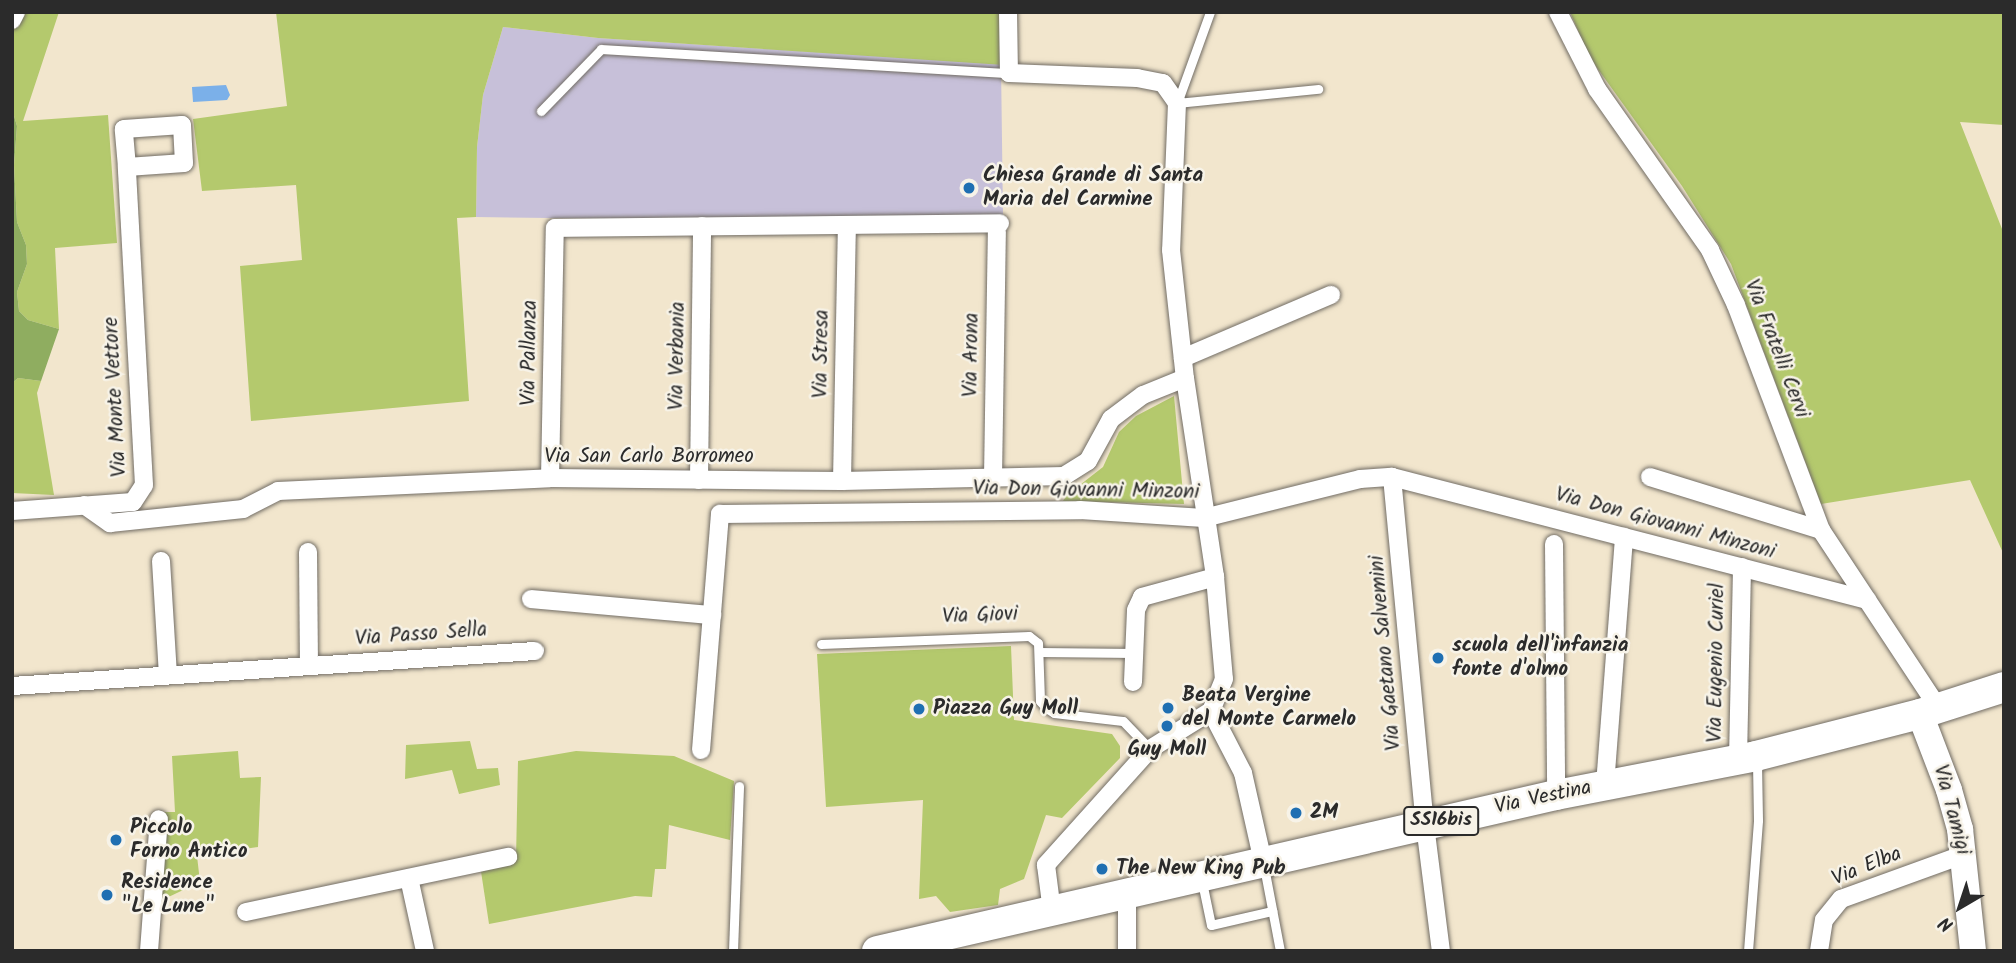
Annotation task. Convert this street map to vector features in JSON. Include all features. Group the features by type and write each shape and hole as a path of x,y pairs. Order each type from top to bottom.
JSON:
{"main road":[{"name":"Via Vestina","path":"877,951 1556,795 1747,758 1930,711 2004,687"}],"street":[{"path":"12,20 16,12"},
{"path":"1008,12 1009,73 1137,78 1163,83 1177,103 1171,250 1185,378 1215,577 1224,679 1211,711 1150,748 1046,865 1052,911"},
{"name":"Via Fratelli Cervi","path":"1558,12 1597,89 1678,201 1716,261 1746,330 1821,530 1867,600 1930,711"},
{"name":"Via Monte Vettore","path":"12,511 132,502 144,485 127,167"},
{"path":"702,229 847,227"},
{"name":"Via Arona","path":"847,227 998,227 993,478"},
{"name":"Via Stresa","path":"842,481 847,227"},
{"name":"Via Pallanza","path":"550,478 561,228 702,229"},
{"name":"Via Verbania","path":"699,480 702,229"},
{"path":"1183,358 1331,295"},
{"name":"Via San Carlo Borromeo","path":"84,505 110,523 243,509 278,491 550,478 842,481 1064,476 1088,461 1111,419 1143,395 1185,378"},
{"name":"Via Don Giovanni Minzoni","path":"701,750 720,514 1080,510 1204,518 1360,479 1392,477 1867,600"},
{"name":"Via Gaetano Salvemini","path":"1392,477 1425,825 1441,951"},
{"path":"1650,477 1821,530"},
{"path":"1605,785 1624,537"},
{"path":"1554,544 1556,795"},
{"path":"308,552 309,666"},
{"path":"161,561 167,675"},
{"name":"Via Eugenio Curiel","path":"1742,567 1747,758"},
{"path":"1133,682 1136,610 1142,597 1215,577"},
{"path":"531,599 712,615"},
{"name":"Via Passo Sella","path":"12,685 535,651"},
{"path":"1211,711 1243,773 1263,862"},
{"name":"Via Tamigi","path":"1930,711 1965,854 1973,951"},
{"path":"149,951 159,819"},
{"name":"Via Elba","path":"1819,951 1824,920 1841,899 1965,854"},
{"path":"246,912 508,857"},
{"path":"409,878 425,951"},
{"path":"1127,895 1127,951"}],"lane":[{"path":"1210,12 1177,103 1318,89"},
{"path":"541,111 601,49 1009,73"},
{"name":"Via Giovi","path":"821,644 1029,636 1038,643 1039,652"},
{"path":"1135,653 1039,652 1040,701 1054,713 1123,721 1150,748"},
{"path":"1747,758 1758,820 1748,951"},
{"path":"733,951 739,786"},
{"path":"1263,862 1280,951"},
{"path":"1200,876 1211,925 1272,911"}],"shaded area":[{"path":"503,27 598,38 1001,64 1003,217 810,221 476,217 477,147 483,95"}],"green space":[{"path":"21,12 59,12 23,121 108,115 117,243 55,248 59,329 28,320 19,311 17,292 27,264 26,245 17,222 14,165 17,126 12,109 12,33"},
{"path":"276,12 1002,12 1004,65 598,38 503,27 483,95 477,147 476,217 457,218 469,401 251,421 240,266 302,260 296,185 202,191 193,119 287,106"},
{"path":"1570,12 2004,12 2004,125 1960,122 2004,234 2004,555 1970,480 1821,504 1731,264 1682,186 1590,58"},
{"path":"12,109 17,126 14,165 17,222 26,245 27,264 17,292 19,311 28,320 59,329 41,381 18,378 12,383"},
{"path":"18,378 41,381 37,393 54,495 12,493 12,383"},
{"path":"1174,396 1184,504 1063,501 1103,467 1119,432 1136,416"},
{"path":"1011,646 1014,720 1112,734 1120,746 1120,758 1062,818 1046,815 1024,879 1000,889 998,905 950,912 936,896 919,899 923,800 826,807 817,654"},
{"path":"470,741 477,769 498,768 500,785 459,794 452,770 405,779 406,745"},
{"path":"238,751 240,778 261,777 258,847 197,856 200,882 158,902 165,812 175,812 172,756"},
{"path":"576,751 674,756 734,781 730,840 669,825 666,869 655,869 652,897 635,896 489,924 480,865 516,859 518,761"}],"water":[{"path":"226,85 230,95 227,100 193,102 192,87"}],"place":[{"name":"Chiesa Grande di Santa Maria del Carmine","path":"969,188"},
{"name":"scuola dell'infanzia fonte d'olmo","path":"1438,658"},
{"name":"Beata Vergine del Monte Carmelo","path":"1168,708"},
{"name":"Piazza Guy Moll","path":"919,709"},
{"name":"Guy Moll","path":"1167,726"},
{"name":"2M","path":"1296,813"},
{"name":"Piccolo Forno Antico","path":"116,840"},
{"name":"The New King Pub","path":"1102,869"},
{"name":"Residence \"Le Lune\"","path":"107,895"}]}
